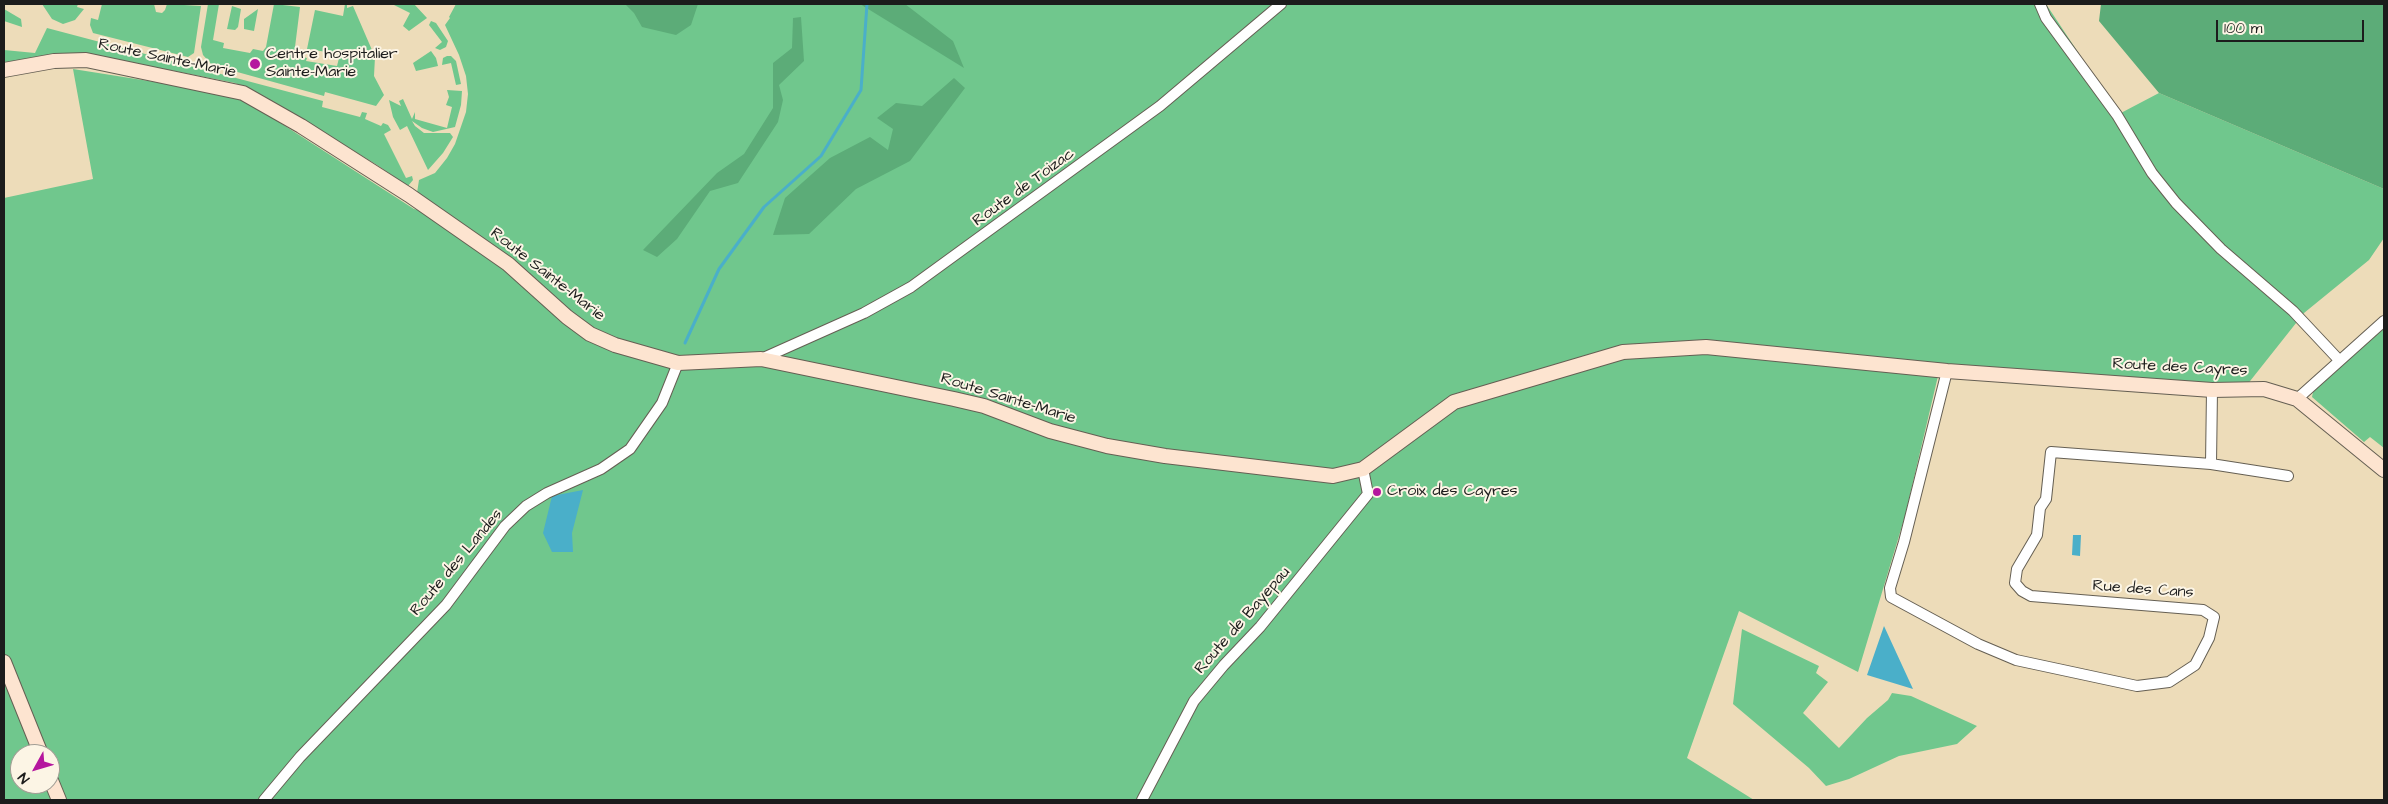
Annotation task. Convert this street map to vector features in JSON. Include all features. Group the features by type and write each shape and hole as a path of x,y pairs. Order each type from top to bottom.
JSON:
{"street":[{"name":"Route de Toizac","path":"760,359 864,314 911,287 1160,106 1281,4"},
{"path":"2040,4 2046,18 2117,115 2152,173 2195,224 2293,311 2339,360"},
{"name":"Route Sainte-Marie","path":"4,70 54,61 86,60 243,93 301,126 372,171 500,258 567,317 590,334 615,345 678,363 760,359 954,398 984,406 1050,431 1107,446 1220,463 1333,476 1363,469"},
{"path":"2297,398 2384,321"},
{"name":"Route des Cayres","path":"1363,469 1454,402 1623,352 1706,347 1947,371 2212,390 2264,389 2297,398 2384,470"},
{"name":"Route des Landes","path":"264,800 300,757 446,605 506,526 526,506 547,493 600,469 630,449 662,403 678,363"},
{"name":"Rue des Cans","path":"1947,371 1904,542 1890,588 1891,597 1978,644 2016,660 2137,686 2169,682 2194,665 2209,638 2214,617 2203,610 2031,596 2022,591 2015,583 2016,569 2037,535 2040,508 2046,499 2050,452 2211,464"},
{"path":"2212,390 2211,464 2288,476"},
{"name":"Route de Bayepau","path":"1142,800 1194,701 1224,665 1260,628 1368,494 1363,469"},
{"path":"4,662 36,744"}],"green space":[{"path":"42,4 78,4 77,7 84,9 75,20 63,24 52,19"},
{"path":"102,4 154,4 156,12 162,13 167,4 201,6 194,53 188,57 93,33 90,25 91,18 98,20"},
{"path":"208,4 219,4 213,40 224,43 223,48 250,53 253,49 263,51 266,47 274,4 300,7 294,55 307,58 306,61 337,66 340,54 307,49 315,10 343,16 345,4 347,4 347,8 353,6 375,57 374,76 384,95 376,106 325,92 324,96 212,65 203,55 201,47"},
{"path":"392,4 414,4 427,18 409,31 403,26 410,13"},
{"path":"456,4 2046,4 2119,114 2159,93 2384,189 2384,238 2369,260 2304,313 2239,395 1938,376 1905,516 1858,672 1739,611 1687,758 1754,800 4,800 4,198 93,179 73,69 237,95 414,209 452,218 417,193 419,180 435,173 447,158 455,144 466,112 468,94 466,76 459,55 445,25"},
{"path":"625,4 698,4 691,25 676,35 642,27 634,13"},
{"path":"860,4 905,4 953,41 964,68"},
{"path":"2101,4 2384,4 2384,189 2159,93 2099,21"},
{"path":"232,6 241,9 238,27 235,30 227,29"},
{"path":"4,9 21,19 22,27 4,21"},
{"path":"258,9 254,31 244,29 244,19"},
{"path":"801,17 804,61 779,85 783,100 778,122 738,183 710,191 677,239 657,257 643,250 717,173 744,154 773,108 773,63 792,48 793,18"},
{"path":"431,21 436,23 448,41 446,47 440,50 435,48 442,42 429,25"},
{"path":"47,28 323,101 322,107 360,117 362,112 367,113 365,119 381,126 383,123 388,125 391,130 384,134 406,178 412,176 413,180 408,186 377,165 261,95 235,83 99,56 4,62 4,50 35,53"},
{"path":"431,51 436,58 438,66 416,71 413,63"},
{"path":"451,56 456,61 461,84 456,85 451,63 442,65 443,58"},
{"path":"954,78 965,88 910,161 856,189 809,234 773,235 785,198 830,158 870,137 888,150 893,129 877,118 896,103 922,106"},
{"path":"447,90 462,91 461,105 455,127 433,132 422,128 412,121 424,133 450,133 453,137 443,153 428,170 407,126 400,130 393,117 389,100 401,106 399,101 403,99 412,119 415,112 415,119 447,128 452,107 446,105 449,97"},
{"path":"2384,328 2384,448 2370,437 2364,442 2312,397 2314,387"},
{"path":"1742,629 1819,666 1816,673 1828,682 1803,713 1839,748 1867,718 1888,700 1892,693 1911,696 1977,726 1957,744 1899,756 1849,779 1826,786 1809,768 1733,704"}],"water":[{"path":"583,490 572,533 573,552 552,552 543,533 552,496"},
{"path":"2073,535 2081,535 2080,556 2072,555"},
{"path":"1884,626 1913,689 1867,675"}],"waterway":[{"path":"685,343 719,269 764,207 821,156 861,90 867,4"}],"place":[{"name":"Centre hospitalier Sainte-Marie","path":"255,64"},
{"name":"Croix des Cayres","path":"1377,492"}]}
